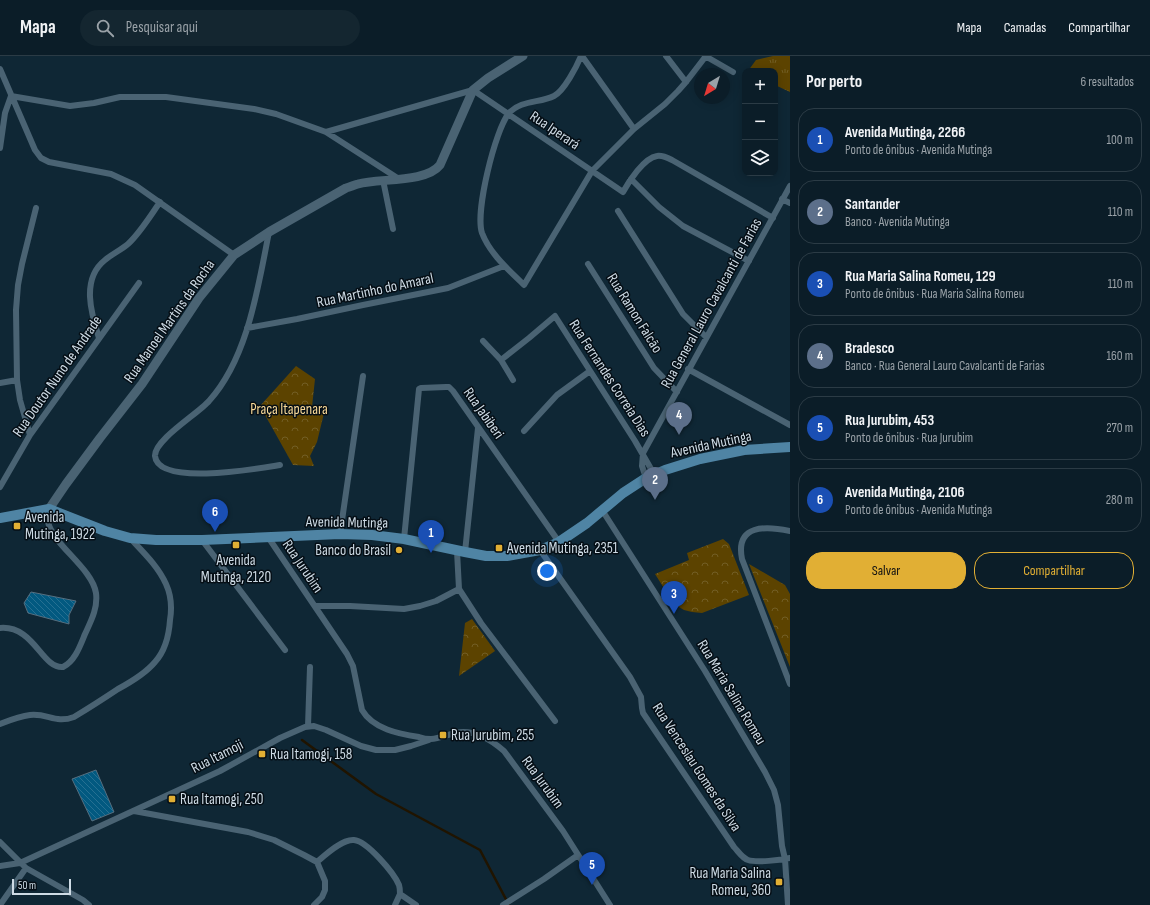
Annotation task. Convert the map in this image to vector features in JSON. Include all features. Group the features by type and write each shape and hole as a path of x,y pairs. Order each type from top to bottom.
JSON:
{"main road":[{"path":"472,90 523,56"},
{"name":"Rua Manoel Martins da Rocha","path":"49,509 95,444 142,384 199,298 234,255 269,232 346,188 358,184 383,180 423,176 436,169 440,165 472,90"},
{"name":"Avenida Mutinga","path":"49,509 105,531 130,538 202,540 340,534 372,535 404,539 486,556 506,556 540,550 559,542 587,523 623,493 650,476 700,459 744,450 790,447"},
{"path":"0,518 49,509"}],"street":[{"path":"634,128 581,56 563,89 558,94 553,97 517,107 509,114 498,138 488,171 480,223 486,242 504,266 524,285 592,171 634,128 665,104 686,82 706,56 733,72"},
{"path":"666,56 686,82"},
{"path":"0,69 35,150 41,158 49,162 111,174 135,185 234,255"},
{"name":"Rua Iperará","path":"472,90 622,192 631,179"},
{"path":"326,132 472,90"},
{"path":"0,148 3,114 11,96"},
{"path":"11,96 70,106 94,103 120,97 166,97 269,112 326,132 399,179"},
{"path":"749,261 679,223 659,207 631,179 651,158 656,156 667,158 773,218"},
{"path":"383,180 394,229"},
{"name":"Rua General Lauro Cavalcanti de Farias","path":"643,453 790,186"},
{"path":"782,199 790,203"},
{"path":"99,338 92,317 90,303 92,281 95,272 104,260 130,242 160,202"},
{"path":"30,435 20,400 17,380 16,310 18,285 36,208"},
{"path":"618,211 683,314 706,337"},
{"path":"269,232 247,328 228,375 208,402 172,431 158,449 155,458 158,464 163,468 184,473 217,474 280,465"},
{"name":"Rua Ramon Falcão","path":"588,264 654,368 676,392"},
{"name":"Rua Martinho do Amaral","path":"247,328 448,288 504,266"},
{"name":"Rua Doutor Nuno de Andrade","path":"0,487 30,435 139,283"},
{"name":"Rua Fernandes Correia Dias","path":"501,360 555,316 643,453 650,476"},
{"path":"483,341 501,360 514,380"},
{"path":"688,369 790,425"},
{"path":"524,431 557,395 590,371"},
{"path":"340,534 363,376"},
{"path":"0,383 17,380"},
{"name":"Rua Jabiberi","path":"404,539 419,391 421,388 449,388 453,391 559,542"},
{"path":"478,428 461,552 459,589 481,623 555,721"},
{"name":"Rua Fernandes Correia Dias","path":"643,453 642,466 650,476"},
{"path":"0,628 11,628 18,631 26,636 49,661 56,666 63,667 70,662 79,648 93,617 96,602 95,587 86,573 53,532 48,521 49,509"},
{"name":"Rua Maria Salina Romeu","path":"602,510 705,671 765,772 774,790 778,805 782,846 787,858 788,905"},
{"path":"790,531 771,527 752,530 742,542 740,549 742,559 790,684"},
{"name":"Rua Jurubim","path":"268,537 347,654 353,666 362,710 365,715 381,726 399,734 431,739 457,733 476,734 484,736 494,742 504,751 563,831 610,905"},
{"path":"0,724 31,715 42,715 60,720 66,720 74,717 146,672 156,662 164,649 169,631 171,598 166,583 153,564 130,538"},
{"path":"202,540 285,650"},
{"name":"Rua Venceslau Gomes da Silva","path":"540,550 634,684 641,697 643,714 734,847 747,860 754,861 787,858"},
{"path":"315,606 404,609 436,601 459,589"},
{"path":"310,667 308,726 326,730 361,746 376,750 395,750 431,739"},
{"name":"Rua Itamoji","path":"0,866 20,863 134,812 220,771 294,731 308,726"},
{"path":"134,812 248,832 274,840 317,862 325,881 325,890 322,897 314,905"},
{"path":"317,862 343,843 350,840 357,841 376,855 395,878 400,887 400,894 395,905"},
{"path":"0,842 26,868 90,905"},
{"path":"503,905 578,855"},
{"path":"0,905 26,868"},
{"path":"400,894 416,905"}],"green space":[{"path":"773,56 790,56 790,92 778,86 778,68 750,68 756,60"},
{"name":"Praça Itapenara","path":"296,366 315,379 312,407 324,413 317,442 310,456 314,466 293,465 260,406"},
{"path":"723,539 729,544 749,595 702,613 684,610 674,604 655,574 689,560 687,553"},
{"path":"749,564 785,585 790,594 790,667"},
{"path":"472,619 495,651 459,676 465,623"}],"building":[{"path":"31,592 76,601 69,615 69,624 28,613 24,603"},
{"path":"96,770 114,812 92,821 72,779"}],"waterway":[{"path":"302,740 376,794 480,850 509,905"}],"place":[{"name":"Bradesco","path":"679,435"},
{"name":"Santander","path":"655,500"},
{"name":"Avenida Mutinga, 1922","path":"17,526"},
{"name":"Avenida Mutinga, 2106","path":"215,532"},
{"name":"Avenida Mutinga, 2120","path":"236,545"},
{"name":"Avenida Mutinga, 2351","path":"499,548"},
{"name":"Banco do Brasil","path":"399,550"},
{"name":"Avenida Mutinga, 2266","path":"431,553"},
{"name":"Rua Maria Salina Romeu, 129","path":"674,614"},
{"name":"Rua Jurubim, 255","path":"443,735"},
{"name":"Rua Itamogi, 158","path":"262,754"},
{"name":"Rua Itamogi, 250","path":"172,799"},
{"name":"Rua Maria Salina Romeu, 360","path":"779,882"},
{"name":"Rua Jurubim, 453","path":"592,885"}]}
